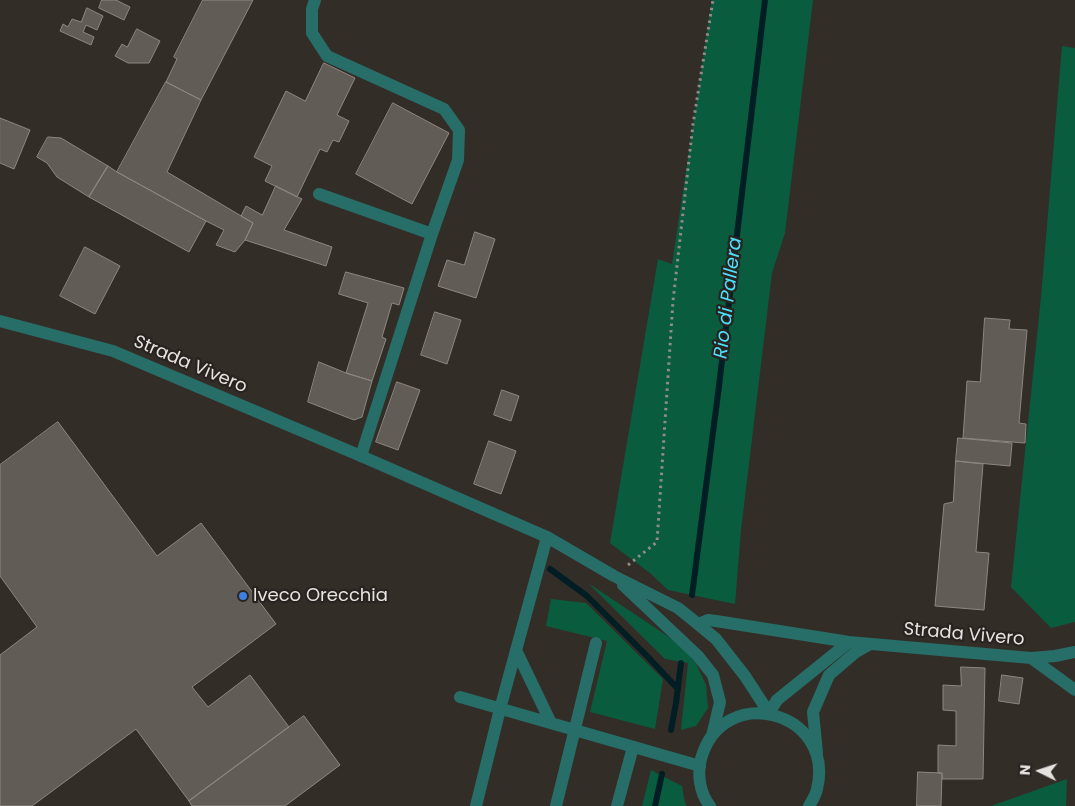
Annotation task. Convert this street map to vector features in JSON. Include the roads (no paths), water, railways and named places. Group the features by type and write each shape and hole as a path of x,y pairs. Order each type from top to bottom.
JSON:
{"street":[{"path":"314,0 312,33 327,56 444,109 459,130 458,160 432,234 361,456"},
{"path":"318,194 432,234"},
{"name":"Strada Vivero","path":"0,321 113,351 547,537 614,576 678,608 716,638 745,676 769,714"},
{"path":"476,806 500,709 547,537"},
{"name":"Strada Vivero","path":"614,576 698,656 713,675 720,702 712,736 704,750 700,766"},
{"name":"Strada Vivero","path":"698,624 708,620 849,642 1030,658 1075,690"},
{"path":"769,714 777,700 849,642"},
{"path":"556,806 596,643"},
{"path":"811,806 817,790 819,773 813,712 829,675 856,652 870,644"},
{"path":"516,650 551,723"},
{"path":"1030,658 1075,652"},
{"path":"460,697 700,766 700,785 710,806"},
{"path":"712,736 723,725 737,717 753,713 769,714 785,718 799,728 810,740 817,756"},
{"path":"617,806 633,747"}],"waterway":[{"name":"Rio di Pallera","path":"692,595 765,0"},
{"path":"550,569 587,596 678,689"},
{"name":"Rio di Pallera","path":"671,730 681,663"},
{"name":"Rio di Pallera","path":"655,806 662,774"}],"place":[{"name":"Iveco Orecchia","path":"243,596"}]}
